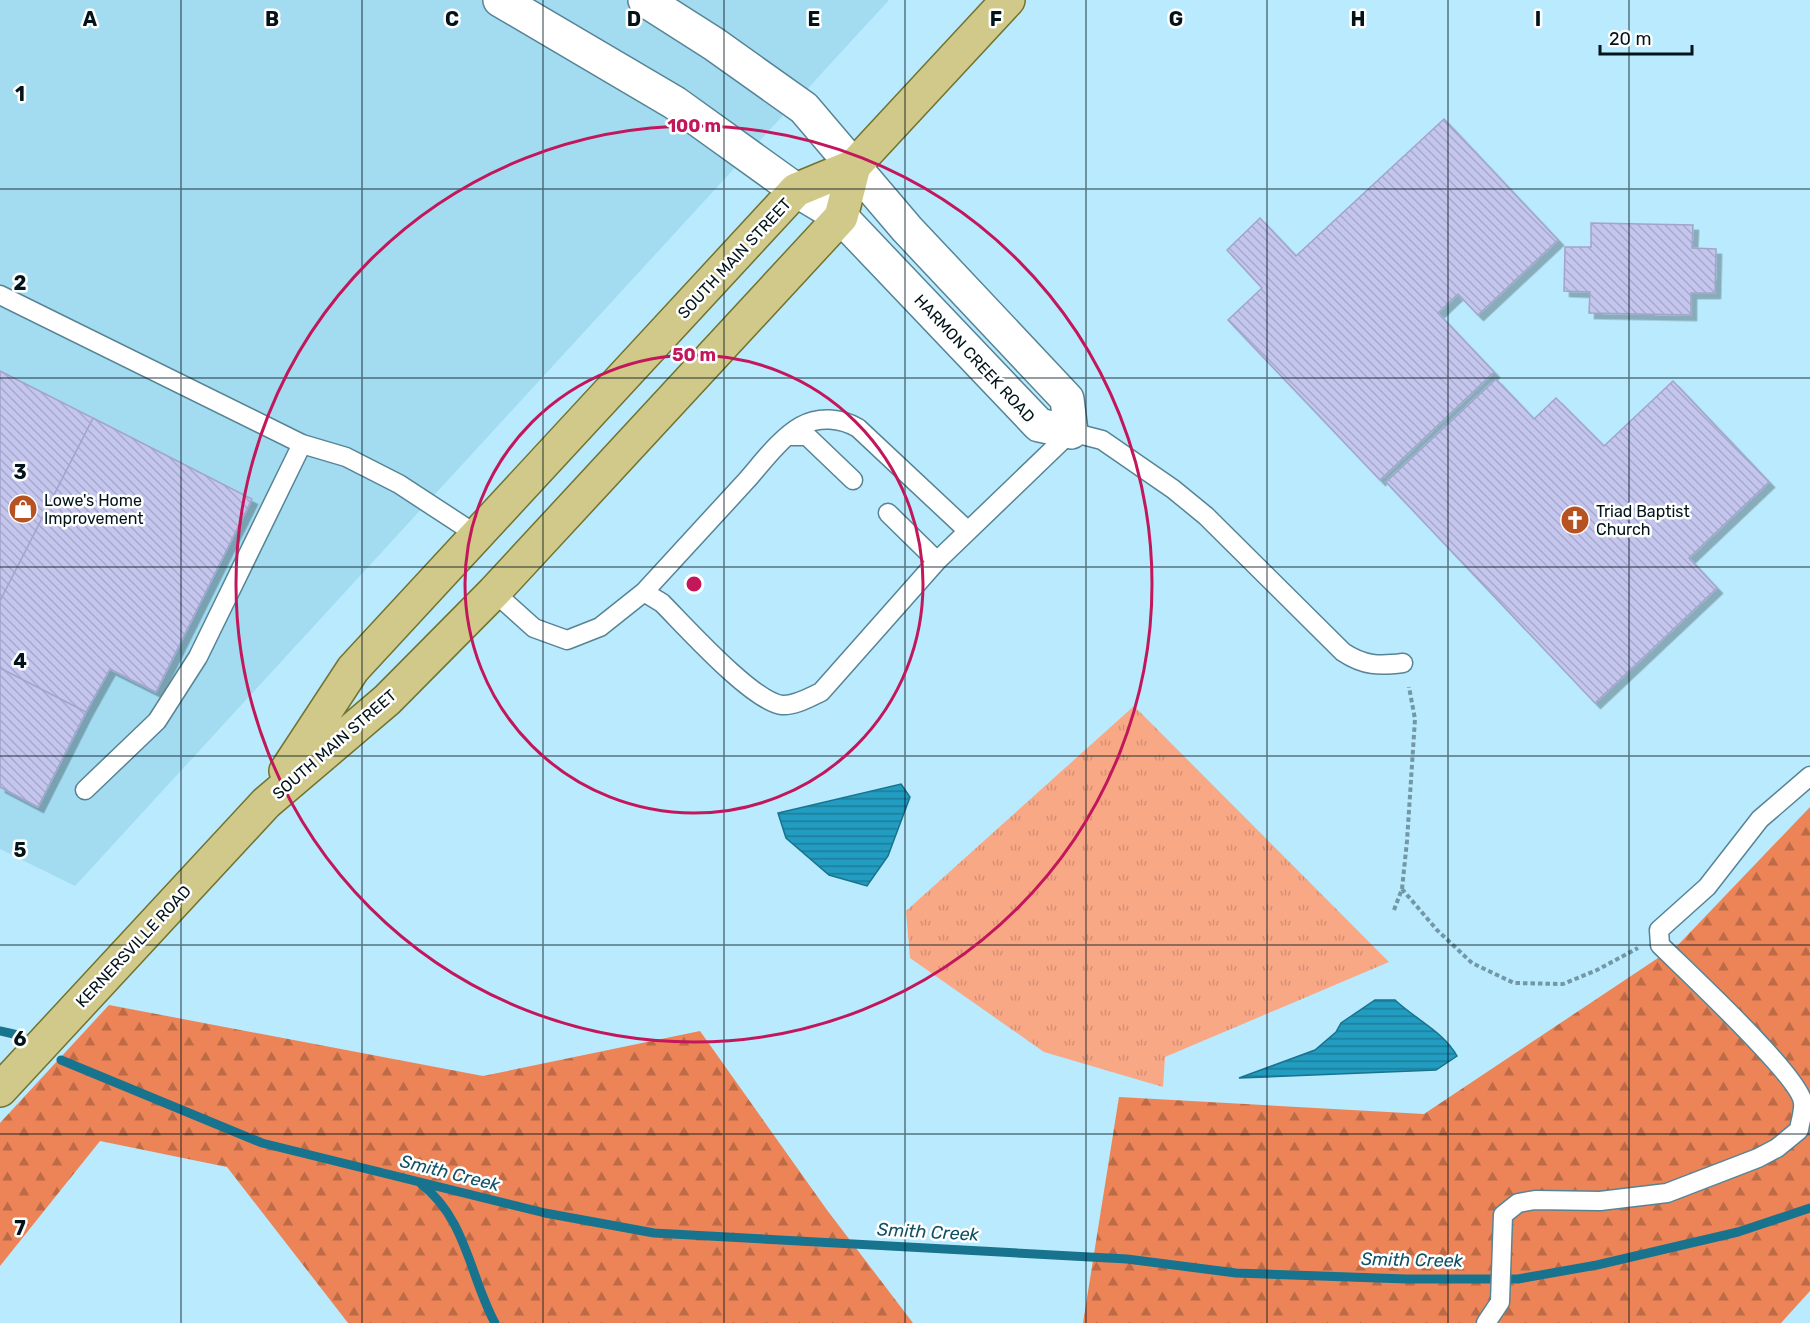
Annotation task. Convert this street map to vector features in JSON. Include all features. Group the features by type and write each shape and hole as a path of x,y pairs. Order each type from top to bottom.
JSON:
{"main road":[{"name":"SOUTH MAIN STREET","path":"266,803 353,669 796,190 854,166 1008,0"},
{"name":"SOUTH MAIN STREET","path":"266,803 387,700 494,592 841,217 854,166"},
{"name":"KERNERSVILLE ROAD","path":"0,1090 266,803"}],"street":[{"name":"HARMON CREEK ROAD","path":"500,0 675,103 796,190 841,217 1039,425 1071,432"},
{"path":"645,0 714,44 804,108 907,230 1067,399 1071,432"}],"lane":[{"path":"0,295 302,444 346,457 399,484 477,535"},
{"path":"494,592 534,628 567,640 600,627 644,592 770,454 800,427 811,422 845,420 867,436 968,531"},
{"path":"644,592 662,603 758,695 782,705 797,703 821,692 937,561 1071,432 1102,440 1173,489 1206,516 1343,652 1359,662 1378,666 1403,663"},
{"path":"790,436 807,436 853,480"},
{"path":"85,790 157,721 192,666 302,444"},
{"path":"888,513 937,561"},
{"path":"1486,1323 1500,1302 1503,1215 1518,1203 1535,1200 1600,1201 1667,1193 1758,1158 1777,1148 1799,1130 1803,1101 1792,1081 1735,1018 1660,945 1659,930 1707,886 1760,819 1810,776"}],"path":[{"path":"1394,910 1402,889 1415,719 1403,663"},
{"path":"1402,889 1437,930 1472,963 1514,983 1563,984 1597,970 1637,949 1659,930"}],"shaded area":[{"path":"0,0 889,0 75,886 0,849"},
{"path":"901,784 910,797 888,856 867,886 829,875 786,838 778,813"},
{"path":"1375,1000 1395,1000 1445,1040 1457,1056 1436,1070 1239,1078 1315,1050 1336,1032 1341,1023"}],"green space":[{"path":"1134,706 1389,962 1165,1057 1163,1087 1044,1052 910,958 906,911"},
{"path":"1810,807 1810,1291 1781,1323 1083,1323 1119,1097 1424,1114 1679,944"},
{"path":"109,1005 483,1076 700,1031 827,1210 913,1323 348,1323 227,1167 100,1141 0,1266 0,1123"}],"building":[{"path":"1444,119 1558,240 1478,315 1458,294 1438,313 1494,372 1380,480 1228,320 1262,288 1227,250 1260,218 1296,256"},
{"path":"1591,223 1693,225 1692,248 1716,249 1715,293 1691,293 1691,315 1589,313 1590,292 1564,291 1565,247 1591,247"},
{"name":"Lowe's Home Improvement","path":"0,371 93,418 0,601"},
{"name":"Triad Baptist Church","path":"1496,379 1534,419 1556,398 1604,446 1673,381 1769,482 1689,558 1717,588 1595,703 1386,482"},
{"path":"93,418 252,499 156,692 110,669 86,712 0,668 0,601"},
{"path":"0,668 86,712 38,807 0,787"}],"waterway":[{"name":"Smith Creek","path":"0,1031 18,1035"},
{"name":"Smith Creek","path":"61,1060 262,1143 545,1213 654,1233 1127,1259 1236,1273 1406,1279 1518,1279 1597,1265 1738,1232 1810,1208"},
{"path":"421,1184 436,1198 458,1231 495,1323"}],"place":[{"name":"Lowe's Home Improvement","path":"23,509"},
{"name":"Triad Baptist Church","path":"1575,520"}]}
